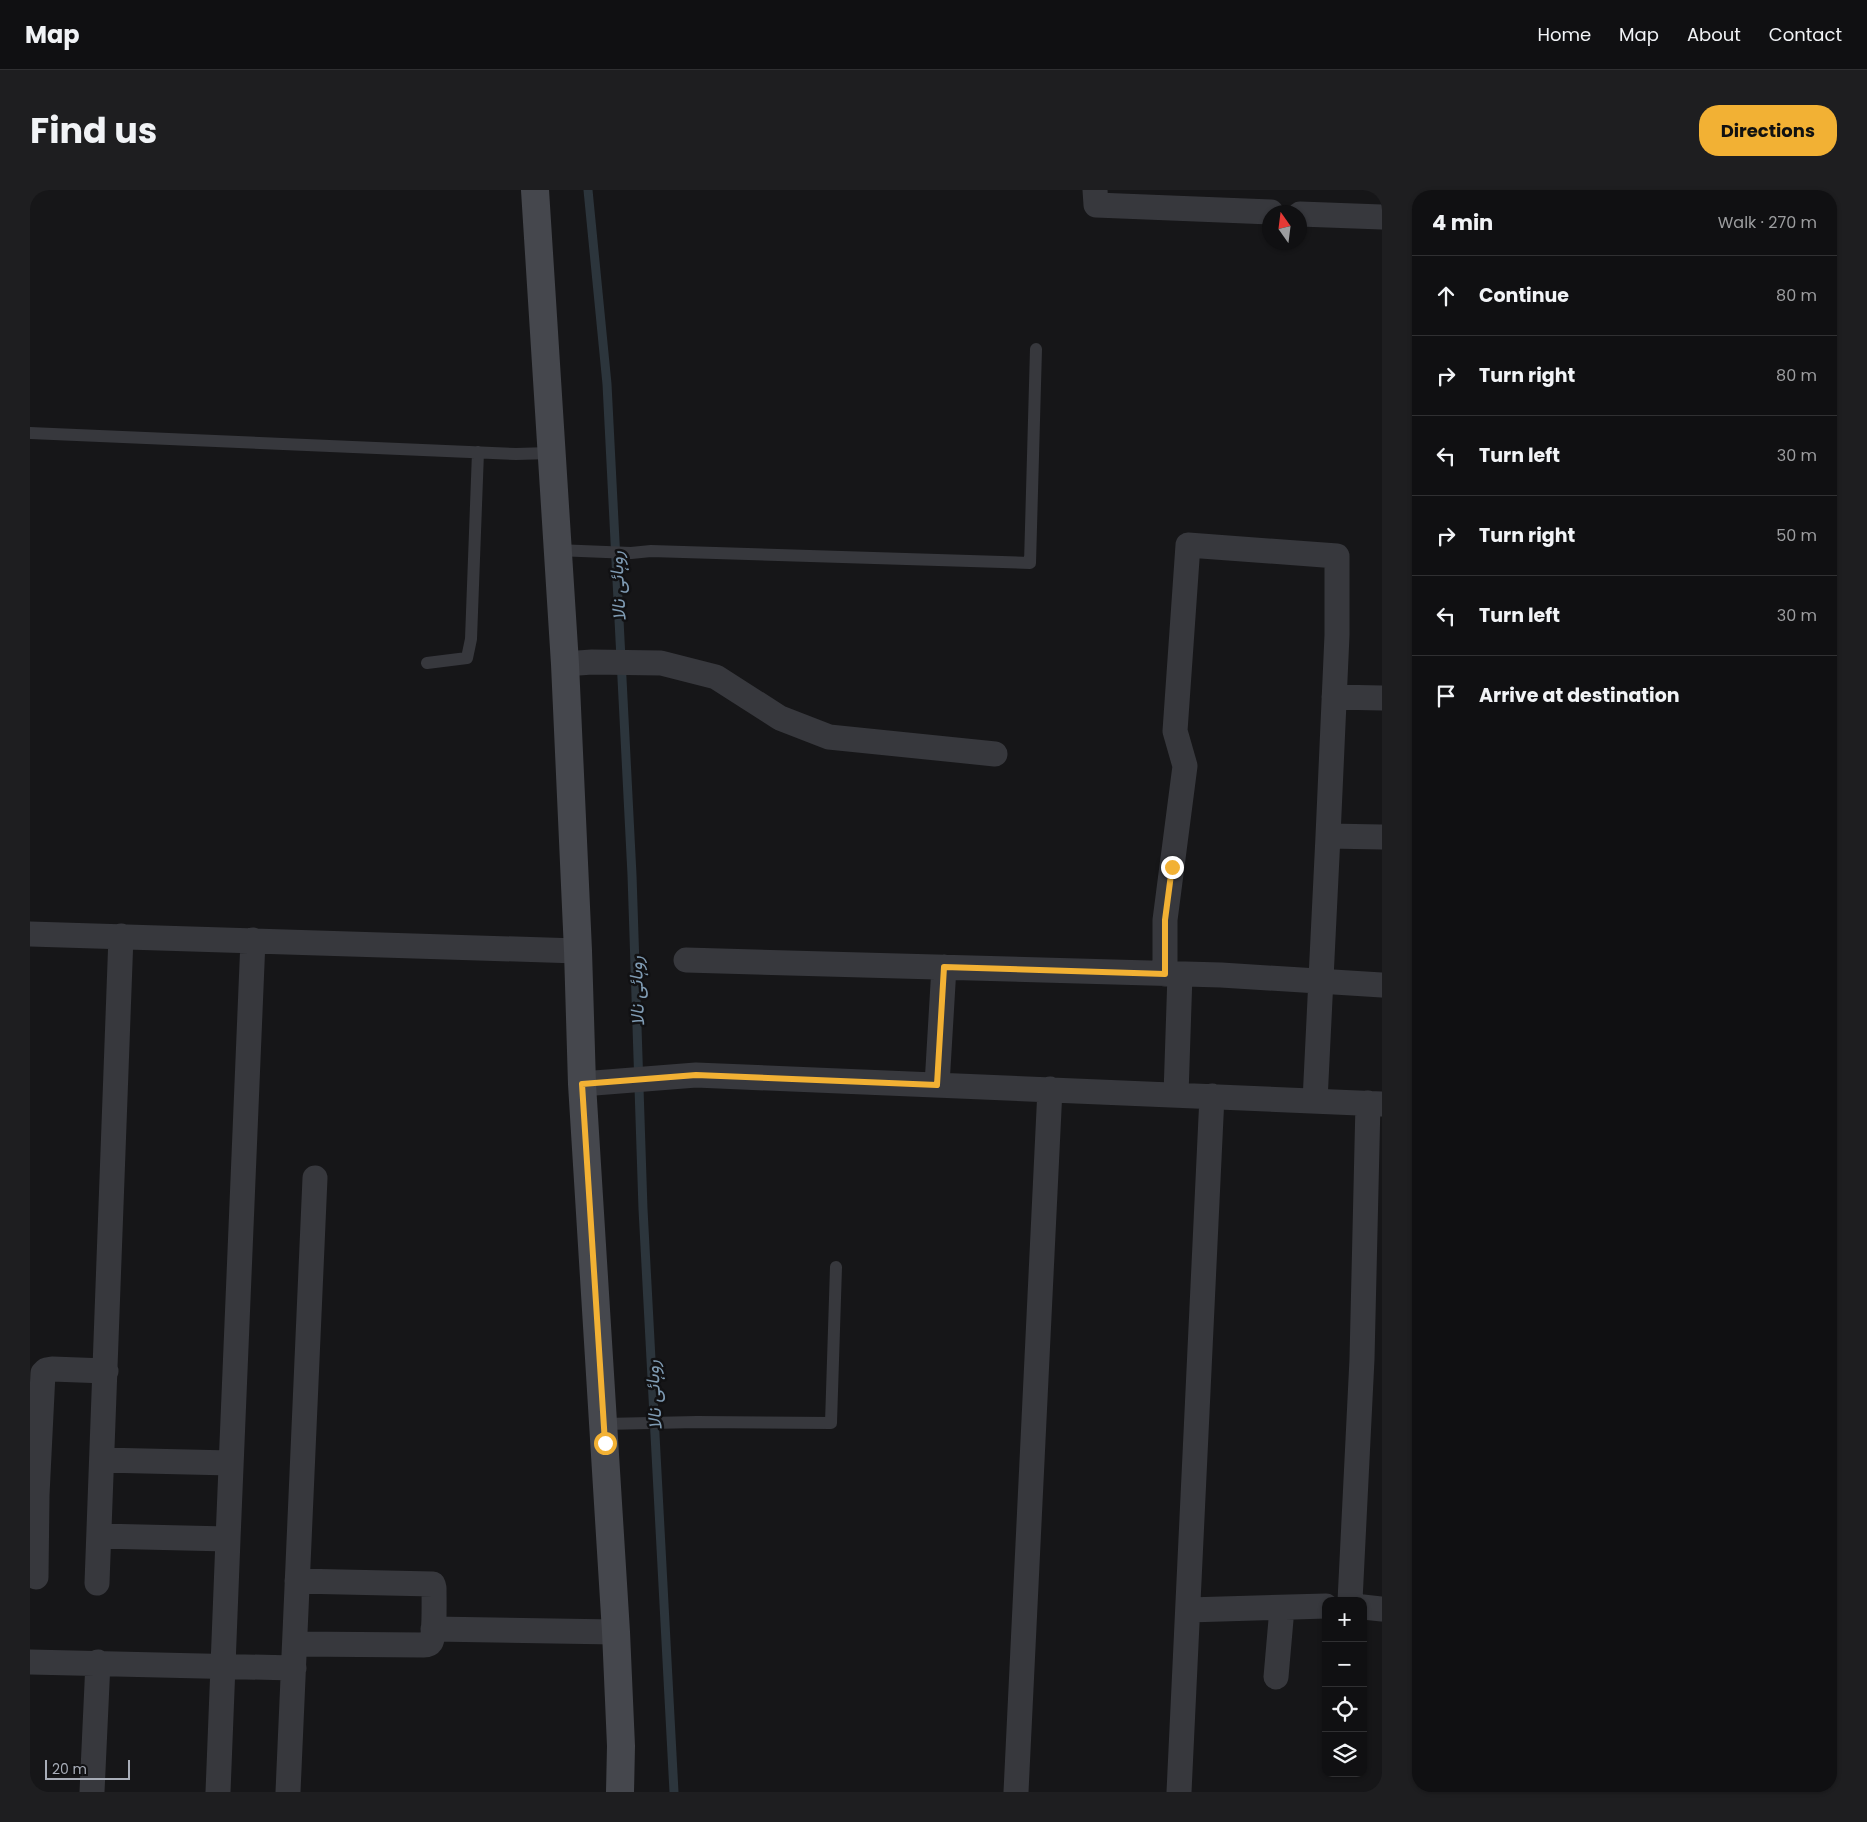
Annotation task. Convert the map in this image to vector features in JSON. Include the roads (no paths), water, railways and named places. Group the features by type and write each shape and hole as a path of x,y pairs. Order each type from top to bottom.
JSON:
{"street":[{"path":"535,190 550,453 564,551 565,664 578,951 592,1083 609,1424 621,1746 620,1792"},
{"path":"1095,190 1096,205 1262,212"},
{"path":"1307,214 1382,217"},
{"path":"1176,1095 1172,974 1165,920 1185,766 1175,731 1188,545 1338,556 1337,634 1315,1101"},
{"path":"565,664 592,662 661,663 716,677 780,718 828,737 996,754"},
{"path":"1334,697 1382,698"},
{"path":"1328,836 1382,837"},
{"path":"30,934 578,951"},
{"path":"97,1583 122,936"},
{"path":"218,1792 253,940"},
{"path":"686,960 1172,974 1382,985"},
{"path":"937,1085 944,967"},
{"path":"592,1083 696,1075 1375,1103 1350,1597"},
{"path":"1016,1792 1050,1090"},
{"path":"1179,1792 1212,1096"},
{"path":"288,1792 315,1178"},
{"path":"36,1577 34,1495 43,1373 46,1370 52,1369 106,1371"},
{"path":"102,1460 231,1463"},
{"path":"99,1536 228,1539"},
{"path":"30,1662 222,1666 294,1656 424,1645 429,1644 432,1640 433,1584 297,1581"},
{"path":"1188,1610 1322,1606"},
{"path":"1367,1607 1382,1609"},
{"path":"1276,1677 1282,1608"},
{"path":"433,1629 616,1632"},
{"path":"92,1792 98,1662"}],"lane":[{"path":"564,551 631,553 651,551 1030,564 1036,349"},
{"path":"30,433 516,454 550,453"},
{"path":"427,663 467,658 471,639 478,452"},
{"path":"609,1424 831,1423 836,1267"}],"waterway":[{"name":"روہائی نالا","path":"588,190 607,384 632,875 643,1209 674,1792"}]}
